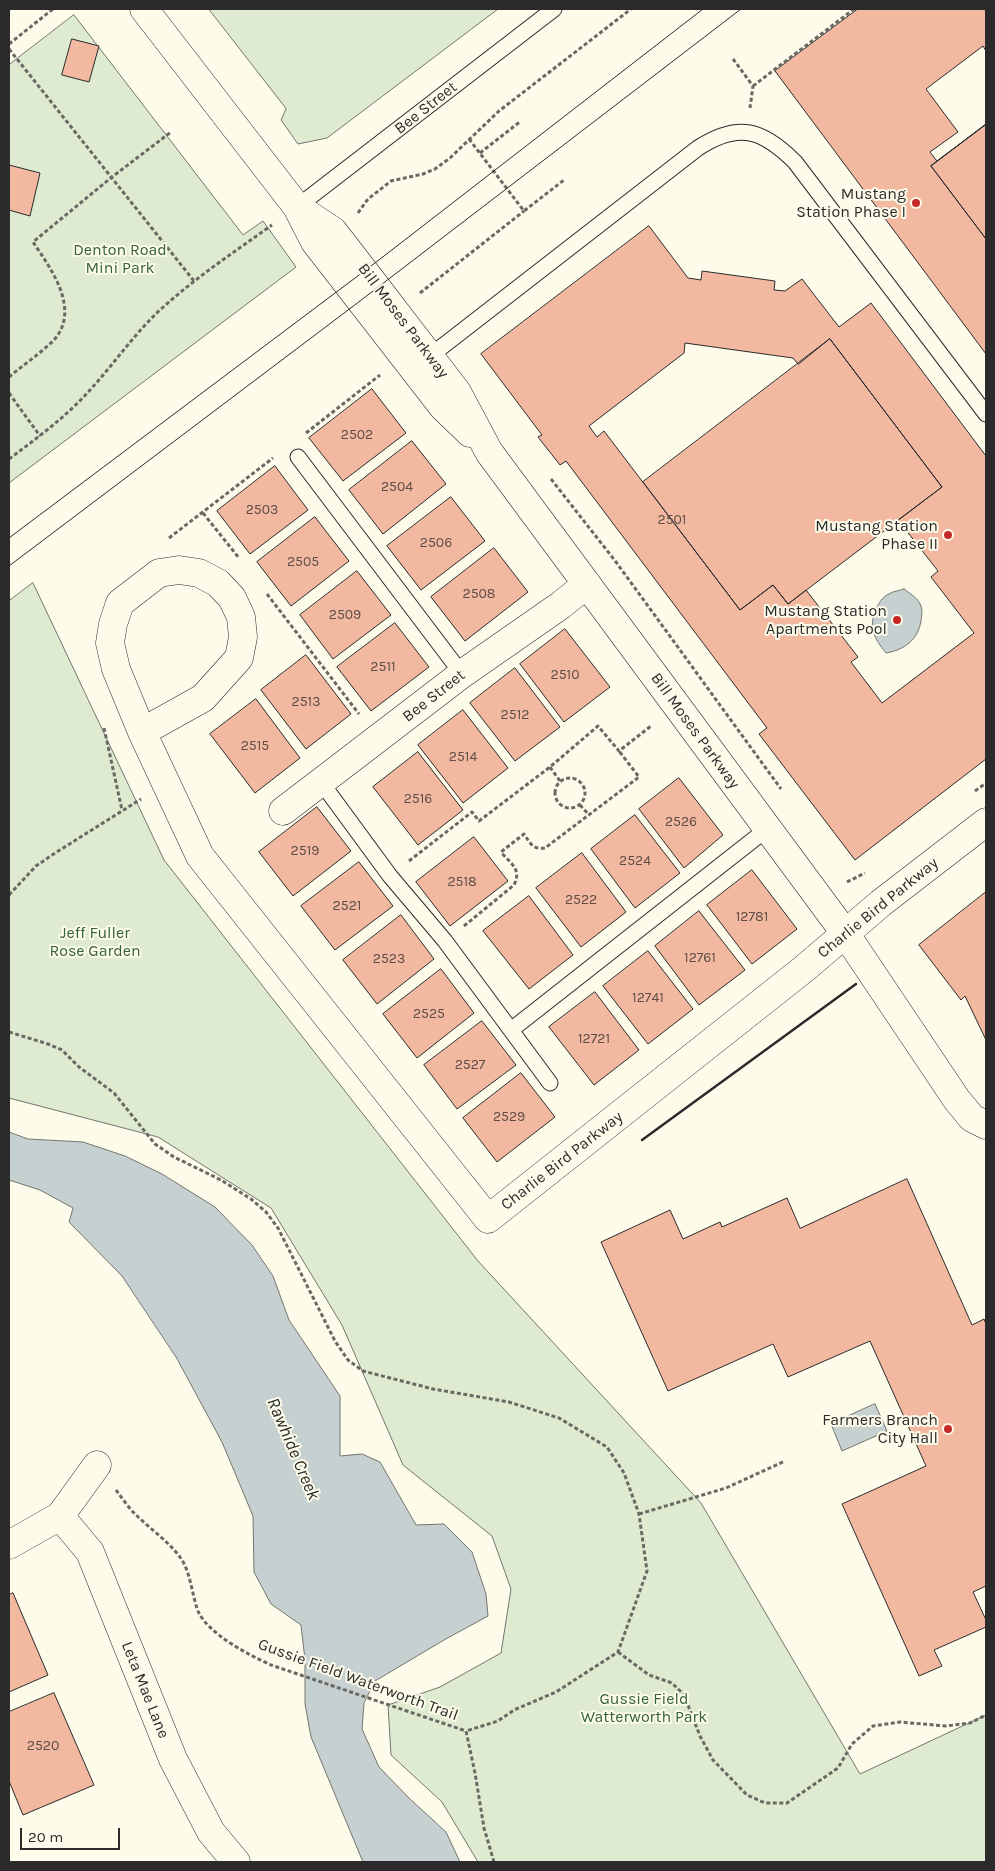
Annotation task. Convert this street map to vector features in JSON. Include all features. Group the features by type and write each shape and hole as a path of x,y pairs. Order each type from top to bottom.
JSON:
{"street":[{"name":"Bill Moses Parkway","path":"144,9 297,207 315,242 438,400 488,452 587,584 845,933 957,1100 972,1118 986,1125"},
{"name":"Bill Moses Parkway","path":"297,207 333,231 457,392 488,452"},
{"path":"179,570 199,573 218,583 232,598 240,617 243,637 239,658 203,698 142,732 116,669 110,643 113,624 120,603 159,573 179,570"},
{"name":"Bee Street","path":"283,811 462,674 587,584"},
{"name":"Charlie Bird Parkway","path":"142,732 200,856 488,1219 805,968 881,903 986,822"},
{"path":"9,1545 60,1516 97,1465"},
{"name":"Leta Mae Lane","path":"60,1516 90,1552 173,1759 211,1832 236,1862"}],"lane":[{"name":"Bee Street","path":"297,207 554,9"},
{"path":"430,356 698,148 715,137 732,133 748,133 765,137 780,147 795,162 986,414"},
{"path":"298,457 462,674"},
{"path":"321,782 390,876 445,941 550,1082"},
{"path":"511,1030 767,829"}],"path":[{"path":"9,44 54,9"},
{"path":"358,215 360,208 368,199 391,181 436,169 498,111 631,9"},
{"path":"733,59 752,86 854,9"},
{"path":"9,49 194,281"},
{"path":"480,153 521,121"},
{"path":"9,377 54,339 65,321 58,280 33,242 170,132"},
{"path":"469,139 524,211"},
{"path":"415,297 564,180"},
{"path":"9,459 71,410 159,311 194,281 297,207"},
{"path":"9,393 40,436"},
{"path":"546,472 616,562 784,794"},
{"path":"203,513 244,564"},
{"path":"261,587 378,739"},
{"path":"390,876 472,812 480,821 550,767 598,726 639,777 545,848 538,849 533,846 524,834 502,852 517,871 518,877 514,885 445,941"},
{"path":"619,751 652,726"},
{"path":"550,767 560,781"},
{"path":"570,778 583,784 586,794 580,805 568,808 559,804 555,789 560,781 570,778"},
{"path":"971,794 986,783"},
{"path":"9,895 36,866 144,796"},
{"path":"580,805 588,814"},
{"path":"842,874 848,882 871,869"},
{"path":"9,1032 62,1050 79,1067 114,1093 155,1144 174,1157 221,1180 251,1199 266,1212 278,1228 334,1341 348,1360 364,1371 433,1389 510,1402 559,1418 607,1446 624,1473 640,1514 647,1570 618,1652 649,1675 672,1683 684,1695 700,1736 713,1760 747,1795 765,1803 787,1802 838,1768 852,1744 873,1726 900,1722 946,1726 970,1723 986,1715"},
{"path":"640,1514 726,1488 785,1461"},
{"name":"Gussie Field Waterworth Trail","path":"97,1465 134,1513 174,1550 182,1561 199,1613 213,1629 246,1654 271,1665 466,1731 498,1721 514,1710 556,1692 618,1652"},
{"name":"Gussie Field Waterworth Trail","path":"466,1731 484,1828 494,1862"}],"green space":[{"path":"209,9 498,9 327,138 298,144 281,120 286,109"},
{"name":"Denton Road Mini Park","path":"74,15 243,235 263,221 296,267 9,483 9,65"},
{"name":"Gussie Field Watterworth Park","path":"33,583 164,860 478,1261 701,1503 860,1774 986,1715 986,1862 478,1862 442,1802 391,1755 388,1705 440,1687 501,1653 511,1589 492,1536 403,1465 342,1325 271,1208 158,1137 9,1098 9,601"}],"water":[{"name":"Mustang Station Apartments Pool","path":"904,589 916,598 920,604 922,609 921,621 917,634 909,643 893,652 886,653 875,637 872,622 881,600 892,592"},
{"name":"Rawhide Creek","path":"9,1132 28,1139 83,1142 125,1156 162,1174 215,1207 252,1245 273,1276 289,1320 340,1396 340,1456 362,1454 380,1462 416,1525 444,1524 472,1552 486,1594 488,1616 375,1681 364,1703 362,1729 379,1767 446,1832 460,1862 363,1862 311,1737 305,1704 305,1660 301,1625 271,1604 254,1572 253,1516 222,1442 176,1357 122,1276 69,1222 73,1208 40,1190 9,1180"},
{"path":"875,1404 887,1431 842,1451 831,1424"}],"building":[{"name":"Mustang Station Phase I","path":"858,9 986,9 986,51 983,46 926,89 958,132 930,152 937,161 986,124 931,166 986,239 986,354 775,71"},
{"path":"72,39 99,46 89,82 62,75"},
{"path":"986,125 986,239 931,166"},
{"path":"9,165 40,173 30,216 9,210"},
{"name":"Mustang Station Phase II","path":"649,226 688,278 701,280 702,271 775,281 774,290 785,291 802,279 839,327 871,303 986,456 986,759 855,860 759,734 767,728 566,461 560,465 538,437 542,435 481,354","holes":["830,339 942,487 898,520 938,571 931,577 974,633 882,703 851,662 858,657 806,590 788,604 773,585 740,610 604,431 597,437 589,426 684,353 685,343 793,358 798,364"]},
{"path":"830,339 942,487 788,604 773,585 740,610 643,482"},
{"path":"372,389 406,433 343,481 309,438"},
{"path":"412,441 446,484 383,534 349,490"},
{"path":"275,466 308,510 250,554 217,511"},
{"path":"451,497 485,541 421,590 387,546"},
{"path":"315,517 349,561 291,606 257,562"},
{"path":"494,548 528,592 465,641 431,597"},
{"path":"357,571 391,615 333,659 300,615"},
{"path":"395,623 429,667 371,711 337,667"},
{"path":"565,629 610,687 564,722 520,664"},
{"path":"306,655 351,714 306,749 261,690"},
{"path":"515,668 560,727 515,761 470,703"},
{"path":"256,699 300,758 255,793 210,734"},
{"path":"463,710 508,768 463,803 418,745"},
{"path":"418,752 463,810 418,845 373,787"},
{"path":"679,778 723,835 684,868 639,809"},
{"path":"317,807 351,851 293,896 259,852"},
{"path":"635,815 680,873 635,908 591,849"},
{"path":"474,837 508,881 450,926 416,882"},
{"path":"582,853 626,912 581,947 536,888"},
{"path":"359,862 393,906 335,950 301,906"},
{"path":"752,870 797,929 752,964 707,905"},
{"path":"986,892 986,1040 965,996 961,1000 919,945"},
{"path":"529,896 573,955 529,989 483,931"},
{"path":"699,911 745,970 699,1005 655,946"},
{"path":"401,915 434,959 377,1004 343,960"},
{"path":"648,951 693,1009 648,1044 603,986"},
{"path":"441,969 474,1013 417,1058 383,1014"},
{"path":"595,992 639,1050 594,1085 549,1027"},
{"path":"482,1021 516,1065 457,1109 424,1065"},
{"path":"521,1073 555,1117 497,1162 463,1118"},
{"name":"Farmers Branch City Hall","path":"907,1179 972,1325 984,1319 986,1324 986,1586 973,1592 986,1620 986,1627 934,1650 942,1666 919,1676 842,1504 926,1466 870,1341 788,1377 773,1344 668,1391 601,1242 670,1210 683,1239 720,1222 722,1227 787,1198 800,1228"},
{"path":"13,1593 48,1675 9,1692 9,1595"},
{"path":"54,1693 94,1785 23,1815 9,1781 9,1712"}],"tram line":[{"path":"9,538 375,263 703,9"},
{"path":"9,566 360,301 741,9"}],"wall":[{"path":"642,1140 856,984"}],"place":[{"name":"Mustang Station Phase I","path":"916,203"},
{"name":"Mustang Station Phase II","path":"948,535"},
{"name":"Mustang Station Apartments Pool","path":"897,620"},
{"name":"Farmers Branch City Hall","path":"948,1429"}],"park label":[{"name":"Jeff Fuller Rose Garden","path":"95,942"}]}
